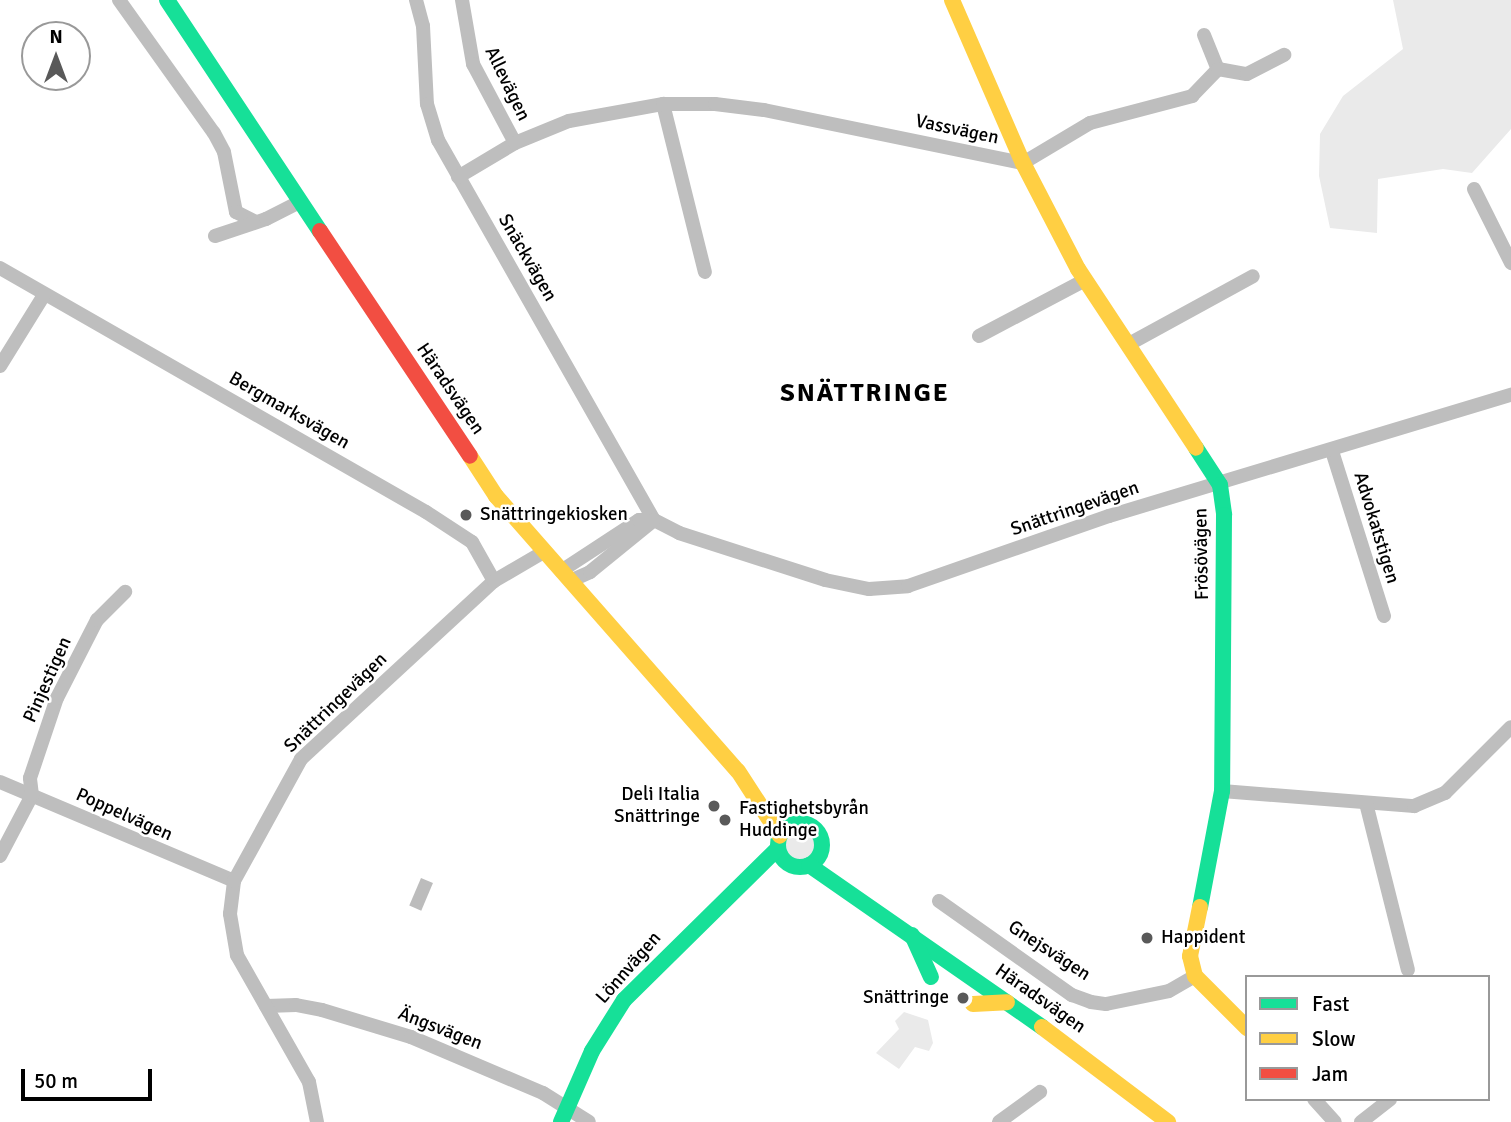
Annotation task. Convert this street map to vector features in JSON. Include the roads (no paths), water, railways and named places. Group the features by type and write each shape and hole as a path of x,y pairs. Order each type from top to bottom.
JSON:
{"street":[{"path":"119,0 214,133 224,152 236,212 254,221"},
{"name":"Häradsvägen","path":"167,0 496,496 542,553 738,771 793,825 805,824 818,833 814,860 884,915 1007,1002 1168,1122"},
{"name":"Snäckvägen","path":"416,0 424,26 432,126 458,177 654,520"},
{"name":"Allevägen","path":"462,0 473,64 515,143"},
{"name":"Frösövägen","path":"952,0 1023,163 1085,280 1220,485 1224,515 1222,791 1190,956 1195,976"},
{"path":"1204,35 1218,69"},
{"path":"1218,69 1247,74 1284,55"},
{"path":"1023,163 1090,123 1192,96 1218,69"},
{"path":"663,104 705,272"},
{"name":"Vassvägen","path":"458,177 515,143 569,121 663,104 715,104 764,110 1023,163"},
{"path":"1474,189 1511,263"},
{"path":"215,236 299,202"},
{"name":"Bergmarksvägen","path":"0,268 44,296 426,512 472,542 494,581"},
{"path":"1129,344 1253,276"},
{"path":"979,336 1085,280"},
{"path":"0,366 44,296"},
{"name":"Snättringevägen","path":"654,520 679,533 825,580 892,588 950,575 1109,516 1220,485 1511,395"},
{"name":"Advokatstigen","path":"1332,451 1384,616"},
{"path":"565,576 639,520 654,520"},
{"name":"Snättringevägen","path":"317,1122 309,1082 237,955 230,914 234,881 301,759 494,581 542,553"},
{"name":"Pinjestigen","path":"32,795 30,778 57,698 97,620 124,592"},
{"path":"1222,791 1414,806 1445,793 1511,727"},
{"name":"Häradsvägen","path":"738,771 779,842 788,864"},
{"name":"Poppelvägen","path":"0,782 234,881"},
{"path":"0,856 32,795"},
{"path":"1366,803 1408,970"},
{"path":"779,842 793,825"},
{"name":"Lönnvägen","path":"564,1114 592,1051 624,1000 732,895 779,842"},
{"path":"788,864 814,860"},
{"name":"Lönnvägen","path":"732,895 788,864"},
{"name":"Gnejsvägen","path":"939,901 1072,995 1091,1002 1106,1004 1169,991 1195,976"},
{"path":"912,934 931,977"},
{"path":"1195,976 1245,1026"},
{"path":"973,1004 1007,1002"},
{"name":"Ängsvägen","path":"266,1006 296,1005 411,1037 564,1114 589,1122"},
{"path":"999,1122 1040,1092"},
{"path":"1316,1101 1335,1122"},
{"path":"1361,1122 1387,1101"}],"place":[{"name":"Snättringekiosken","path":"466,515"},
{"name":"Deli Italia Snättringe","path":"714,806"},
{"name":"Fastighetsbyrån Huddinge","path":"725,820"},
{"name":"Happident","path":"1147,938"},
{"name":"Snättringe","path":"963,998"}],"district":[{"name":"SNÄTTRINGE","path":"865,394"}]}
